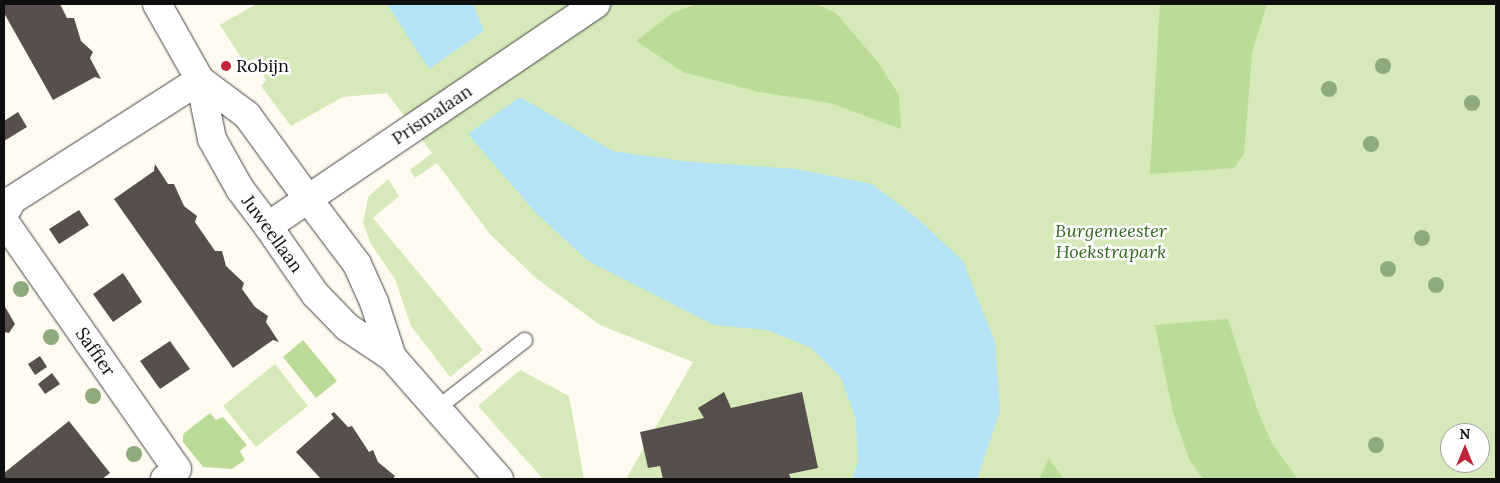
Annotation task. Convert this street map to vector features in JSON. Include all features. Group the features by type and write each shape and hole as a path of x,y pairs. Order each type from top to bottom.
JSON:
{"street":[{"name":"Juweellaan","path":"157,4 200,80 212,139 240,189 315,294 348,327 392,357 435,409 499,479"},
{"name":"Prismalaan","path":"268,226 596,4"},
{"name":"Juweellaan","path":"200,80 247,116 357,264 374,302 392,357"},
{"path":"4,214 12,200 200,80"},
{"name":"Saffier","path":"4,221 178,469 164,479"}],"lane":[{"path":"435,409 524,340"}],"green space":[{"name":"Burgemeester Hoekstrapark","path":"256,4 1496,4 1496,479 626,479 693,362 600,325 537,279 489,233 437,163 415,178 410,170 432,153 387,93 343,97 291,126 261,86 266,80 255,59 244,62 220,25"},
{"path":"697,4 816,4 836,13 877,61 899,95 901,129 830,103 759,92 683,72 636,41 674,12"},
{"path":"1160,4 1267,4 1252,53 1244,154 1234,168 1150,174"},
{"path":"388,179 399,196 373,218 483,350 450,377 411,326 395,279 371,244 363,223 368,197"},
{"path":"1228,319 1258,412 1272,443 1297,479 1203,479 1189,459 1173,413 1155,325"},
{"path":"303,340 337,381 316,398 283,357"},
{"path":"275,364 308,406 256,447 223,406"},
{"path":"520,370 569,396 584,479 543,479 478,406"},
{"path":"210,413 216,420 223,417 247,445 240,451 245,460 232,469 203,467 183,442 183,434"},
{"path":"1049,459 1064,479 1039,479"}],"water":[{"path":"387,4 473,4 484,31 429,69"},
{"path":"520,97 613,151 682,161 796,169 872,184 917,218 963,261 995,342 1000,411 977,479 852,479 858,462 856,420 841,378 811,348 768,330 714,325 588,261 535,212 468,134"}],"building":[{"path":"4,4 60,4 67,18 74,18 81,41 93,52 90,58 101,79 95,77 53,100 4,13"},
{"path":"18,112 27,127 4,141 4,121"},
{"path":"155,164 168,184 174,184 184,206 197,216 195,222 215,251 222,251 226,266 244,283 242,289 255,307 268,316 266,322 279,342 273,340 233,368 114,199 154,171"},
{"path":"79,210 89,225 59,244 49,229"},
{"path":"123,273 142,302 113,322 93,294"},
{"path":"4,305 15,324 9,333 4,332"},
{"path":"170,341 190,369 160,389 140,361"},
{"path":"40,356 47,367 35,375 28,364"},
{"path":"52,373 60,384 45,394 38,384"},
{"path":"724,392 731,408 802,392 818,468 789,474 791,479 663,479 660,466 648,468 640,432 704,418 698,408"},
{"path":"334,412 348,427 352,426 369,452 373,450 378,462 395,476 393,479 321,479 296,452 334,418 331,414"},
{"path":"69,421 110,473 102,479 4,479 4,473"}],"place":[{"name":"Robijn","path":"226,66"}]}
